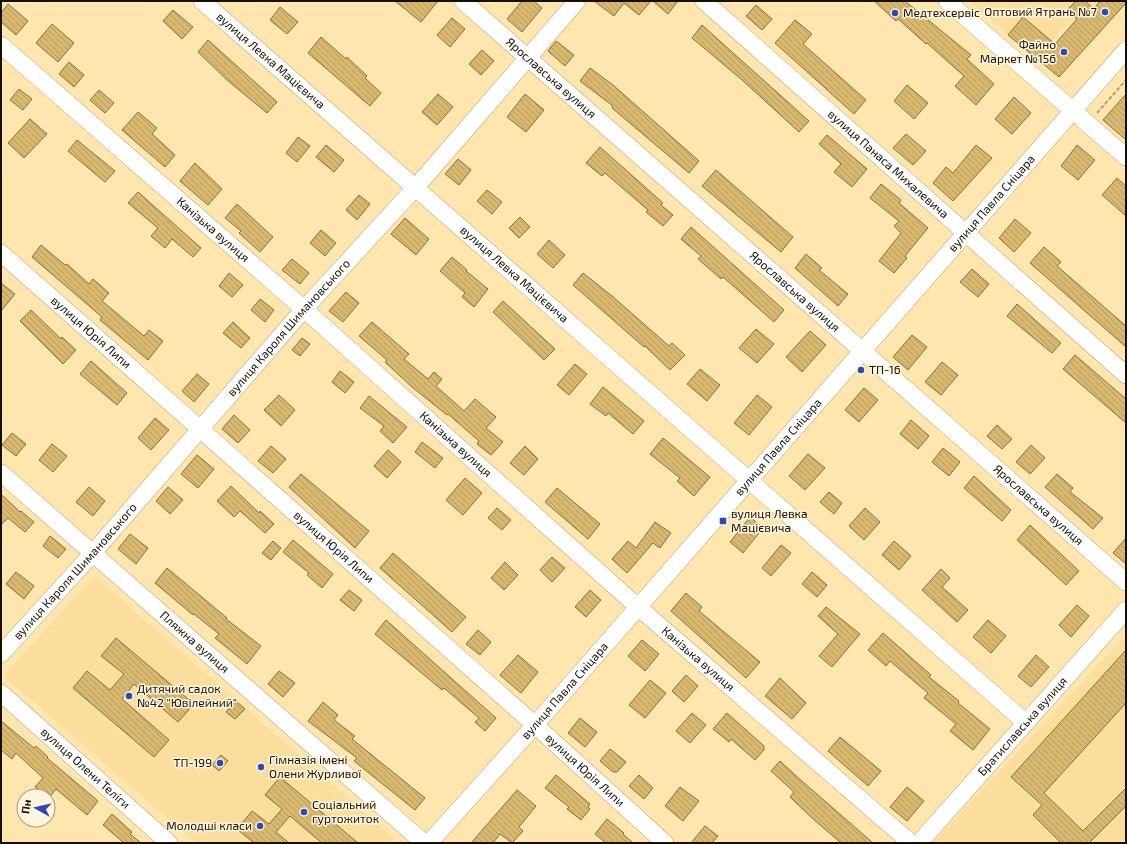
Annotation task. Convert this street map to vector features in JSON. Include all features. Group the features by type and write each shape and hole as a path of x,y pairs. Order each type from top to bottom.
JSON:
{"street":[{"name":"вулиця Левка Мацієвича","path":"202,1 1025,722"},
{"name":"Ярославська вулиця","path":"463,1 1126,582"},
{"name":"вулиця Кароля Шимановського","path":"1,654 92,554 304,309 416,187 577,1"},
{"name":"вулиця Панаса Михалевича","path":"704,1 1126,375"},
{"path":"947,1 1126,157"},
{"name":"Канізька вулиця","path":"1,45 304,309 638,607 911,843"},
{"name":"вулиця Павла Сніцара","path":"429,843 535,725 747,480 862,352 965,232 1126,50"},
{"name":"вулиця Юрія Липи","path":"1,253 535,725 665,843"},
{"name":"Пляжна вулиця","path":"1,473 424,843"},
{"name":"Братиславська вулиця","path":"919,843 1126,610"},
{"name":"вулиця Олени Теліги","path":"1,693 169,843"}],"path":[{"path":"1088,123 1126,80"}],"shaded area":[{"path":"969,1 1126,1 1126,4 1094,41 1070,20 1037,59"},
{"name":"Дитячий садок №42 \"Ювілейний\"","path":"94,576 394,838 390,843 196,843 4,676"},
{"path":"1126,635 1126,843 933,843"}],"building":[{"path":"395,1 438,1 421,22"},
{"path":"522,1 534,1 542,8 522,32 507,19"},
{"path":"594,1 651,1 639,15 624,3 614,16"},
{"path":"653,1 678,1 668,14"},
{"path":"874,1 905,1 971,55 967,59 994,84 976,105 955,86 964,76 927,43 926,44 898,19 896,21"},
{"path":"1076,1 1085,1 1094,9 1100,1 1126,1 1126,3 1059,77 1008,35 1023,17 1055,44 1077,19 1067,10"},
{"path":"8,4 28,21 16,35 1,22 1,13"},
{"path":"756,5 772,19 762,30 746,16"},
{"path":"280,7 298,22 287,34 270,20"},
{"path":"173,10 193,27 182,39 163,21"},
{"path":"452,18 465,29 450,47 437,35"},
{"path":"795,20 812,34 803,44 866,100 854,114 775,43"},
{"path":"52,24 74,43 58,62 36,43"},
{"path":"702,25 809,121 799,132 741,79 692,38"},
{"path":"321,37 346,59 347,57 367,76 365,78 381,93 370,106 308,53"},
{"path":"208,40 277,102 267,113 227,80 198,52"},
{"path":"556,41 574,55 565,66 548,51"},
{"path":"482,50 494,61 481,75 469,64"},
{"path":"69,62 84,75 74,87 59,74"},
{"path":"590,68 613,85 699,161 689,173 612,108 613,106 580,81"},
{"path":"907,85 928,103 914,119 894,101"},
{"path":"19,89 32,99 23,110 10,100"},
{"path":"99,90 114,103 105,113 90,100"},
{"path":"438,94 453,107 437,125 422,112"},
{"path":"525,94 544,110 526,132 507,117"},
{"path":"1126,94 1126,140 1103,120"},
{"path":"1014,97 1031,113 1012,134 995,119"},
{"path":"138,112 157,128 152,134 175,155 165,167 122,130"},
{"path":"30,119 47,134 24,158 8,143"},
{"path":"906,134 926,151 913,165 893,148"},
{"path":"827,135 867,169 852,187 834,172 841,164 819,144"},
{"path":"298,137 310,146 297,162 286,153"},
{"path":"77,140 115,171 105,182 68,151"},
{"path":"326,145 344,160 334,172 316,157"},
{"path":"976,145 992,158 953,201 933,183 946,167 953,173"},
{"path":"1077,145 1095,160 1078,180 1061,166"},
{"path":"600,147 663,203 661,205 673,215 663,226 646,212 648,210 605,173 602,176 586,163"},
{"path":"458,159 471,170 459,185 445,174"},
{"path":"195,163 222,189 208,205 180,181"},
{"path":"716,170 793,237 781,252 702,186"},
{"path":"1117,178 1126,186 1126,216 1102,195"},
{"path":"881,184 901,200 899,203 928,228 905,256 907,258 894,273 879,261 901,233 894,226 899,221 870,198"},
{"path":"487,190 502,202 492,214 477,201"},
{"path":"138,192 201,248 193,257 172,239 165,248 151,236 158,228 128,203"},
{"path":"359,195 370,204 357,220 346,210"},
{"path":"237,204 273,237 260,252 239,233 241,231 225,218"},
{"path":"520,217 530,227 519,238 509,228"},
{"path":"405,218 429,239 416,255 391,234"},
{"path":"1015,219 1031,233 1014,252 999,238"},
{"path":"691,227 784,310 774,322 723,277 721,279 698,259 701,256 681,239"},
{"path":"321,230 336,243 325,256 310,243"},
{"path":"549,240 565,255 553,268 537,254"},
{"path":"41,245 65,265 67,264 89,284 93,279 109,293 102,301 144,336 149,330 163,341 148,360 100,320 102,317 32,257"},
{"path":"1044,247 1061,262 1057,266 1126,326 1126,347 1030,263"},
{"path":"806,254 822,268 819,270 848,294 838,306 795,268"},
{"path":"452,257 488,289 474,307 462,297 465,293 440,271"},
{"path":"292,259 309,273 300,284 282,270"},
{"path":"972,269 989,284 978,297 960,282"},
{"path":"229,273 243,285 232,297 219,286"},
{"path":"583,273 612,296 669,346 672,343 685,355 670,370 645,346 644,347 573,285"},
{"path":"1,283 15,294 1,311"},
{"path":"346,292 359,303 343,322 329,311"},
{"path":"260,299 274,310 265,322 251,310"},
{"path":"503,301 555,349 544,360 493,312"},
{"path":"1017,304 1061,343 1052,353 1007,316"},
{"path":"31,310 61,339 62,337 76,350 63,364 20,321"},
{"path":"233,322 250,338 241,348 223,333"},
{"path":"372,322 409,354 404,359 428,379 434,372 442,379 436,386 464,411 475,399 496,417 486,428 503,442 491,455 477,444 479,441 448,414 447,415 412,387 385,362 387,360 359,336"},
{"path":"756,329 774,344 757,363 739,348"},
{"path":"810,331 826,345 802,372 786,357"},
{"path":"912,335 927,347 908,370 893,357"},
{"path":"302,338 310,344 300,356 292,350"},
{"path":"1075,355 1126,399 1126,423 1063,369"},
{"path":"91,361 127,393 117,405 80,374"},
{"path":"942,362 958,375 941,395 925,382"},
{"path":"575,364 587,374 569,395 557,385"},
{"path":"700,369 720,385 707,401 687,384"},
{"path":"340,371 354,382 345,393 332,382"},
{"path":"197,374 209,384 194,402 182,391"},
{"path":"603,387 644,421 633,434 608,413 606,416 590,404"},
{"path":"864,388 878,400 859,422 845,410"},
{"path":"279,395 295,410 281,426 264,410"},
{"path":"757,395 772,407 749,435 734,423"},
{"path":"369,396 407,427 393,443 380,431 384,426 360,408"},
{"path":"234,415 250,430 238,443 222,429"},
{"path":"155,418 169,430 151,450 138,438"},
{"path":"911,420 929,436 918,449 900,434"},
{"path":"997,425 1012,439 1002,449 987,436"},
{"path":"12,433 26,444 16,456 2,445"},
{"path":"663,438 710,477 694,496 677,481 680,478 650,454"},
{"path":"422,442 443,458 435,468 415,452"},
{"path":"52,444 67,456 53,472 39,460"},
{"path":"1031,445 1045,458 1030,474 1016,462"},
{"path":"271,446 286,459 273,473 258,461"},
{"path":"525,446 538,459 524,475 510,463"},
{"path":"943,448 960,462 949,476 932,462"},
{"path":"388,450 401,462 387,478 374,466"},
{"path":"808,454 825,468 805,490 789,476"},
{"path":"197,455 214,469 198,488 181,474"},
{"path":"301,474 369,531 355,548 289,487"},
{"path":"1057,474 1073,488 1070,492 1103,518 1093,529 1045,487"},
{"path":"974,476 1011,510 1002,521 964,488"},
{"path":"465,478 482,493 463,515 446,500"},
{"path":"231,486 259,513 260,511 274,524 265,533 240,511 234,517 217,501"},
{"path":"89,487 105,501 93,516 76,502"},
{"path":"168,487 183,500 170,514 156,501"},
{"path":"557,488 600,524 588,539 545,502"},
{"path":"829,492 842,503 834,514 820,502"},
{"path":"1,494 20,512 21,511 34,522 25,532 8,518 1,525"},
{"path":"497,508 511,520 502,530 488,518"},
{"path":"865,508 880,522 864,540 849,526"},
{"path":"750,517 763,528 743,553 730,542"},
{"path":"655,522 671,533 660,548 653,543 627,573 612,559 628,541 636,548"},
{"path":"1030,525 1079,571 1066,585 1017,540"},
{"path":"130,534 148,548 136,564 118,549"},
{"path":"50,536 66,549 58,558 43,546"},
{"path":"1126,538 1126,564 1113,553"},
{"path":"293,540 333,574 322,588 307,575 309,573 283,552"},
{"path":"273,541 281,548 271,560 262,553"},
{"path":"894,541 911,556 899,570 882,555"},
{"path":"781,545 791,553 771,576 762,568"},
{"path":"393,553 466,617 452,632 380,568"},
{"path":"552,557 565,568 552,582 540,570"},
{"path":"505,562 518,575 504,590 491,578"},
{"path":"167,568 227,618 226,619 261,646 247,664 215,638 219,634 194,614 193,615 155,583"},
{"path":"941,569 950,578 942,587 968,610 957,622 922,590"},
{"path":"16,572 34,586 24,599 6,584"},
{"path":"812,572 827,585 817,597 802,584"},
{"path":"349,590 362,600 354,611 340,600"},
{"path":"590,590 601,600 586,617 575,607"},
{"path":"686,593 702,607 699,611 760,662 746,678 671,611"},
{"path":"1077,605 1089,616 1071,637 1059,625"},
{"path":"826,607 860,634 832,667 819,656 838,634 818,616"},
{"path":"386,620 496,718 485,731 475,722 479,718 444,688 442,690 375,634"},
{"path":"988,620 1006,636 991,653 973,637"},
{"path":"478,630 491,642 480,655 466,644"},
{"path":"883,633 931,675 929,677 990,729 973,750 950,731 956,724 924,698 928,693 890,661 886,666 868,650"},
{"path":"116,638 194,704 178,722 134,684 122,699 169,740 154,757 73,688 87,671 110,690 124,674 101,656"},
{"path":"642,640 659,654 645,671 628,656"},
{"path":"1126,650 1126,703 1044,793 1083,831 1126,788 1126,806 1089,843 1061,843 1033,815 1042,805 1011,777"},
{"path":"518,655 538,672 521,693 500,675"},
{"path":"1036,655 1049,667 1031,687 1018,676"},
{"path":"279,671 295,683 283,697 268,684"},
{"path":"686,675 698,686 684,702 672,691"},
{"path":"780,678 806,703 792,719 765,696"},
{"path":"650,680 666,693 645,718 629,705"},
{"path":"236,701 245,709 235,719 226,712"},
{"path":"323,702 338,715 334,720 355,736 352,739 425,798 415,810 354,761 357,758 308,721"},
{"path":"692,713 706,725 690,743 676,731"},
{"path":"727,713 764,746 764,750 755,760 731,739 729,742 713,729"},
{"path":"580,718 597,732 585,747 568,733"},
{"path":"1,721 34,748 36,746 48,757 47,758 98,801 87,815 56,788 36,788 35,787 43,778 16,753 12,759 1,750"},
{"path":"840,737 881,771 868,786 828,751"},
{"path":"610,749 626,762 617,772 613,772 600,761"},
{"name":"ТП-199","path":"221,755 228,761 219,771 212,765"},
{"path":"780,761 873,843 841,843 812,818 790,797 794,792 771,771"},
{"path":"556,775 590,804 588,807 590,809 581,820 567,809 569,807 545,788"},
{"path":"639,775 653,788 644,799 629,786"},
{"name":"Соціальний гуртожиток","path":"280,777 358,843 322,843 290,816 276,832 289,843 254,843 237,829 252,811 269,824 282,809 265,795"},
{"path":"680,787 699,801 683,821 665,806"},
{"path":"907,787 924,801 907,821 890,807"},
{"path":"517,790 536,806 519,827 523,831 512,843 500,834 493,843 471,843"},
{"path":"112,814 132,832 130,834 141,843 124,843 103,825"},
{"path":"607,819 624,833 623,834 633,843 606,843 595,834"},
{"path":"705,826 718,836 712,843 691,843"}],"place":[{"name":"Оптовий Ятрань №7","path":"1105,12"},
{"name":"Медтехсервіс","path":"895,13"},
{"name":"Файно Маркет №156","path":"1064,52"},
{"name":"ТП-16","path":"861,370"},
{"name":"вулиця Левка Мацієвича","path":"723,521"},
{"name":"Дитячий садок №42 \"Ювілейний\"","path":"129,696"},
{"name":"ТП-199","path":"220,763"},
{"name":"Гімназія імені Олени Журливої","path":"261,767"},
{"name":"Соціальний гуртожиток","path":"304,812"},
{"name":"Молодші класи","path":"260,826"}]}
